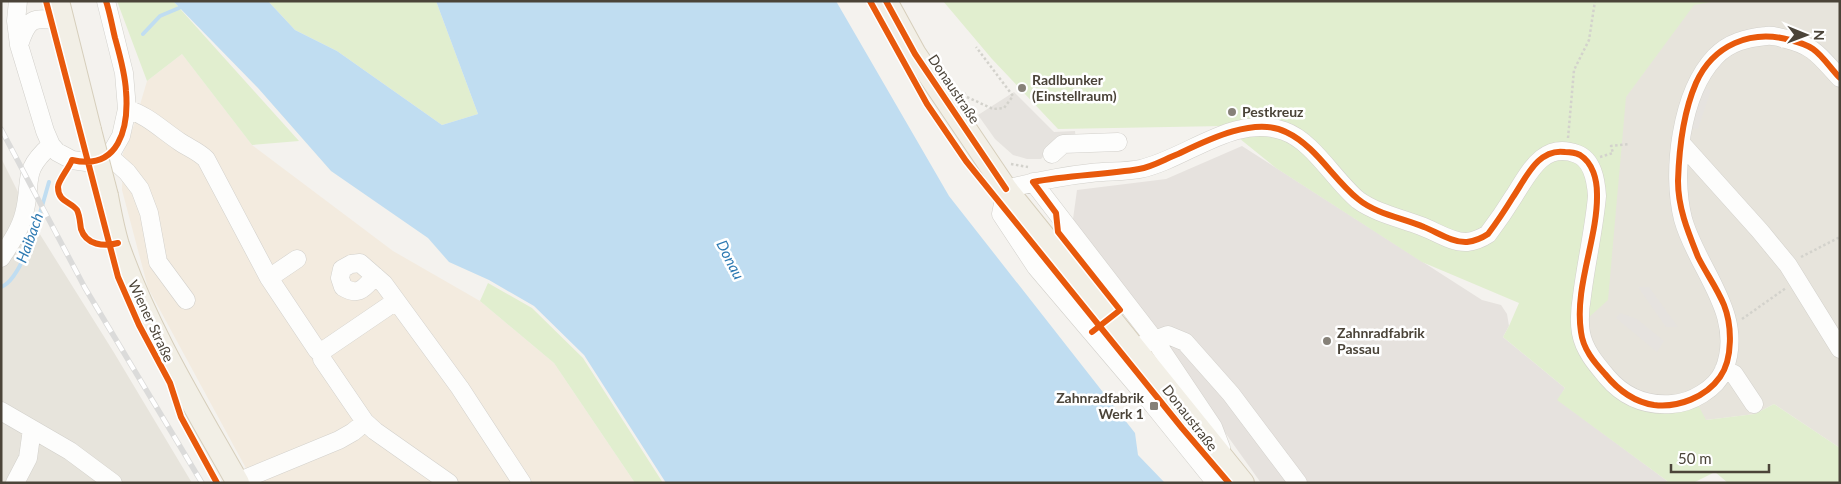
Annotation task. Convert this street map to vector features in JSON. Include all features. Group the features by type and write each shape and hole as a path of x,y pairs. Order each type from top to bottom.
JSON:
{"main road":[{"name":"Donaustraße","path":"886,1 915,54 1006,189 1144,344 1222,474 1243,483"},
{"name":"Wiener Straße","path":"60,11 118,243 137,295 157,338 237,482"}],"street":[{"path":"18,1 16,21 18,45 51,144 57,152 79,161 95,162 109,156 121,136 126,109 124,73 106,1"},
{"path":"18,45 30,22 60,11"},
{"path":"1006,189 1054,178 1140,169 1230,132 1250,127 1270,127 1285,131 1301,140 1359,200 1451,239 1466,242 1477,240 1488,234 1533,166 1544,156 1556,151 1578,154 1587,160 1592,169 1597,196 1584,272 1581,304 1581,333 1586,349 1612,383 1626,394 1641,402 1656,405 1675,404 1688,401 1705,392 1718,380 1728,356 1730,336 1724,306 1699,259 1684,221 1679,197 1678,182 1681,144 1696,82 1716,56 1730,45 1743,39 1773,35 1800,42 1813,49 1840,78"},
{"path":"126,109 139,113 182,143 197,150 206,159 269,278 322,355 322,359 327,367 364,422 443,481"},
{"path":"1052,154 1062,144 1118,142"},
{"path":"1,258 16,235 24,213 30,171 42,152 51,144"},
{"path":"1681,144 1788,264 1840,349"},
{"path":"109,156 127,172 140,188 149,213 158,262 186,300"},
{"path":"1033,182 1144,344 1168,335 1185,342 1231,394 1298,483"},
{"name":"Donaustraße","path":"1006,189 1001,214 1036,267 1154,406 1222,474"},
{"path":"269,278 297,259"},
{"path":"375,276 384,284 460,388 522,483"},
{"path":"322,355 324,350 396,301"},
{"path":"1724,369 1734,374 1754,404"},
{"path":"1,411 70,451 113,483"},
{"path":"237,482 339,440 353,432 364,422"},
{"path":"15,483 28,458 32,429"}],"path":[{"path":"1567,152 1574,70 1589,40 1595,1"},
{"path":"967,97 993,109 1004,108 1013,96 976,47"},
{"path":"1587,160 1613,153 1612,146 1629,144"}],"shaded area":[{"path":"1840,1 1840,448 1774,404 1755,414 1706,420 1642,407 1577,329 1624,99 1695,2"},
{"path":"182,54 252,145 393,251 480,301 554,363 635,483 254,483 148,288 122,190 123,153 134,125 147,81"},
{"path":"1702,86 1711,90 1698,129 1688,128"},
{"path":"1014,92 1054,132 1075,131 1076,141 1056,143 1041,159 1027,159 1013,155 995,139 978,115"},
{"path":"1242,146 1482,300 1501,305 1507,314 1509,326 1503,337 1565,388 1558,400 1670,483 1261,483 1073,219 1077,190 1166,179"},
{"path":"1,158 36,228 192,483 1,483"},
{"path":"1638,287 1649,287 1678,327 1666,327"},
{"path":"1620,313 1637,319 1664,341 1657,352 1616,318"}],"green space":[{"path":"117,1 173,1 299,141 252,145 182,54 147,81"},
{"path":"268,1 436,1 478,114 442,125 337,51 295,30"},
{"path":"943,1 1716,1 1694,5 1626,97 1608,300 1577,328 1619,397 1697,403 1706,420 1755,414 1774,404 1840,448 1840,483 1728,483 1715,472 1693,483 1670,483 1557,400 1565,388 1503,337 1519,303 1422,262 1276,168 1224,126 1058,129 992,59"},
{"path":"488,283 532,308 583,358 663,483 635,483 554,363 480,301"}],"water":[{"name":"Donau","path":"173,1 268,1 295,30 337,51 442,125 478,114 436,1 836,1 949,196 1135,433 1138,455 1165,483 666,483 584,355 534,306 489,280 449,262 428,238 331,171 258,88"}],"waterway":[{"name":"Haibach","path":"143,34 160,16 179,8"},
{"name":"Haibach","path":"1,287 9,281 24,256 37,223 49,182"}],"railway":[{"path":"1,129 85,288 202,483"}],"cycle path":[{"path":"46,1 118,277 139,325 170,383 181,417 217,483"},
{"path":"106,1 122,64 125,84 126,105 123,132 118,144 111,153 101,159 88,162 72,160 58,187 60,196 77,210 83,234 91,242 101,245 118,243"},
{"path":"870,1 927,104 966,161 1182,428 1229,483"},
{"path":"886,1 915,54 1006,189"},
{"path":"1092,332 1120,310 1058,232 1056,213 1033,182 1144,168 1231,132 1246,128 1274,128 1297,138 1315,154 1349,191 1365,204 1451,239 1467,242 1488,234 1528,173 1540,159 1556,152 1571,152 1580,155 1588,162 1593,172 1597,189 1594,228 1581,298 1581,332 1584,344 1597,365 1615,385 1640,401 1654,405 1672,405 1691,400 1707,390 1720,377 1727,361 1730,342 1727,313 1698,257 1687,229 1678,191 1679,156 1685,119 1696,83 1703,70 1723,50 1735,43 1761,37 1775,37 1808,46 1820,55 1840,78"}],"place":[{"name":"Radlbunker (Einstellraum)","path":"1022,88"},
{"name":"Pestkreuz","path":"1232,112"},
{"name":"Zahnradfabrik Passau","path":"1327,341"},
{"name":"Zahnradfabrik Werk 1","path":"1154,406"}]}
